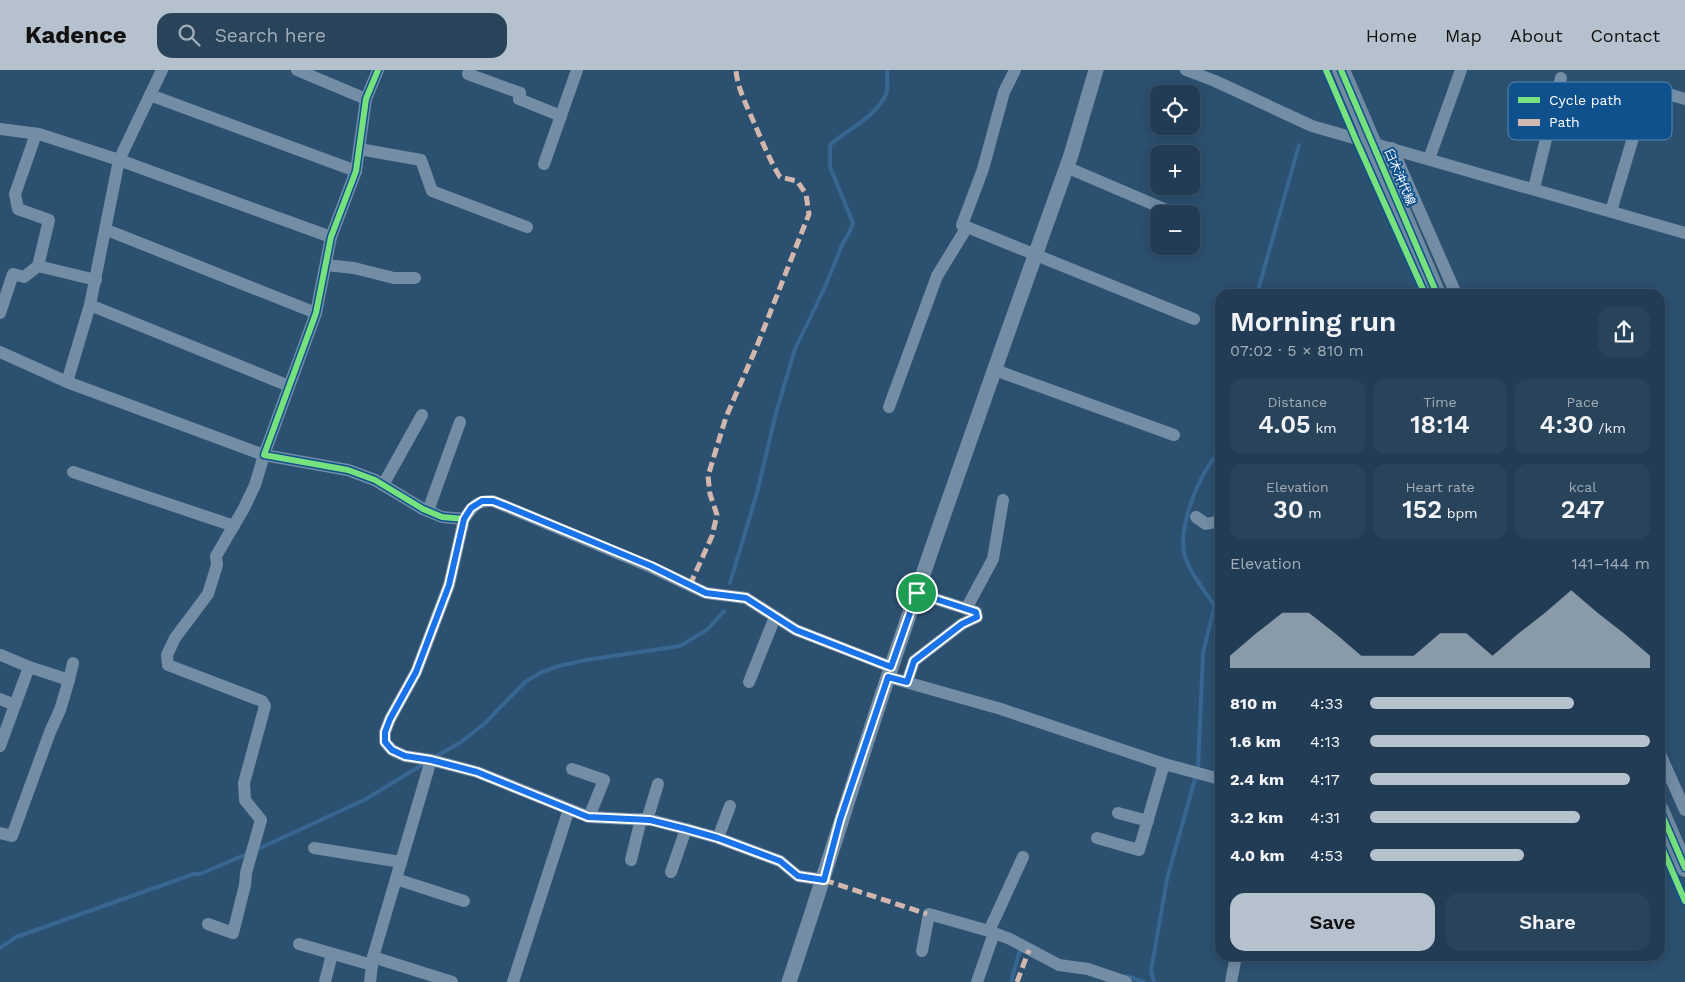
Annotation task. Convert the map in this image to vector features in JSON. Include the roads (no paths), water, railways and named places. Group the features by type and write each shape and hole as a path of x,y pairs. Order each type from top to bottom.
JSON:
{"main road":[{"name":"臼木沖代線","path":"1341,70 1436,289"},
{"path":"1665,822 1685,868"}],"street":[{"path":"67,382 96,280 120,160 162,70"},
{"path":"297,70 366,99"},
{"path":"208,924 238,935 246,873 261,820 245,800 244,783 265,706 262,701 168,665 167,656 175,638 208,594 217,565 216,556 255,486 264,455 316,313 331,237 356,171 366,99 378,70"},
{"path":"544,164 578,70"},
{"path":"1015,70 1004,92 983,169 962,225 1194,319"},
{"path":"789,982 824,880 840,820 1066,167 1096,70"},
{"path":"1186,70 1312,126 1356,140 1392,148 1534,188 1685,233"},
{"path":"1429,158 1461,70"},
{"path":"468,74 520,93 519,99 561,116"},
{"path":"1560,82 1561,78"},
{"path":"150,95 356,171"},
{"path":"1672,96 1685,100"},
{"path":"0,129 36,134 120,160 331,237"},
{"path":"0,313 13,274 24,277 38,266 49,220 18,208 15,194 36,134"},
{"path":"1534,188 1546,140"},
{"path":"1611,211 1632,140"},
{"path":"1392,148 1454,289"},
{"path":"359,149 421,160 432,191 527,228"},
{"path":"1066,167 1155,205"},
{"path":"889,407 937,276 967,227"},
{"path":"107,230 316,313"},
{"path":"326,265 354,268 394,278 415,278"},
{"path":"38,266 96,280"},
{"path":"90,305 289,386"},
{"path":"0,352 67,382 264,455 348,470 375,480 428,511 442,516 464,519"},
{"path":"995,370 1174,435"},
{"path":"384,486 422,415"},
{"path":"428,511 460,422"},
{"path":"74,472 234,526"},
{"path":"966,609 993,559 1004,500"},
{"path":"824,880 798,876 780,861 718,838 644,820 588,817 477,772 431,760 405,756 392,750 385,742 385,732 390,719 416,672 449,585 464,519 471,508 482,501 493,501 651,566 706,593 746,598 796,630 890,672 907,682 1001,709 1164,764 1215,778"},
{"path":"1196,517 1206,524 1215,522"},
{"path":"907,682 914,661 962,624 977,617 976,612 917,593"},
{"path":"749,682 775,617"},
{"path":"1,655 69,680"},
{"path":"0,832 12,836 50,732 60,710 73,663"},
{"path":"0,746 29,666"},
{"path":"0,700 15,705"},
{"path":"370,982 372,961 431,760"},
{"path":"1097,838 1139,850 1164,764"},
{"path":"1665,765 1685,810"},
{"path":"572,769 604,780 588,817"},
{"path":"631,860 658,784"},
{"path":"718,838 730,806"},
{"path":"513,982 569,810"},
{"path":"1118,813 1148,821"},
{"path":"672,872 686,829"},
{"path":"314,848 401,862"},
{"path":"977,982 992,932 1022,857"},
{"path":"396,879 464,901"},
{"path":"922,951 929,914 1010,939 1059,965 1088,969 1126,982"},
{"path":"299,944 332,954 372,961 452,982"},
{"path":"325,982 332,954"},
{"path":"1231,982 1235,961"}],"waterway":[{"path":"730,583 757,493 776,413 795,349 853,223 830,167 830,145 876,109 886,94 887,70"},
{"path":"1258,289 1299,145"},
{"path":"1154,982 1151,971 1167,879 1198,768 1203,653 1214,608 1214,605 1187,562 1184,550 1184,535 1186,520 1197,488 1204,473 1215,457"},
{"path":"435,757 461,742 484,724 525,682 542,672 586,660 680,646 708,629 724,611"},
{"path":"256,850 366,799 425,763"},
{"path":"0,948 16,937 194,874 200,874 247,854"},
{"path":"1011,982 1019,953 1023,949"},
{"path":"1126,976 1144,982"}]}
